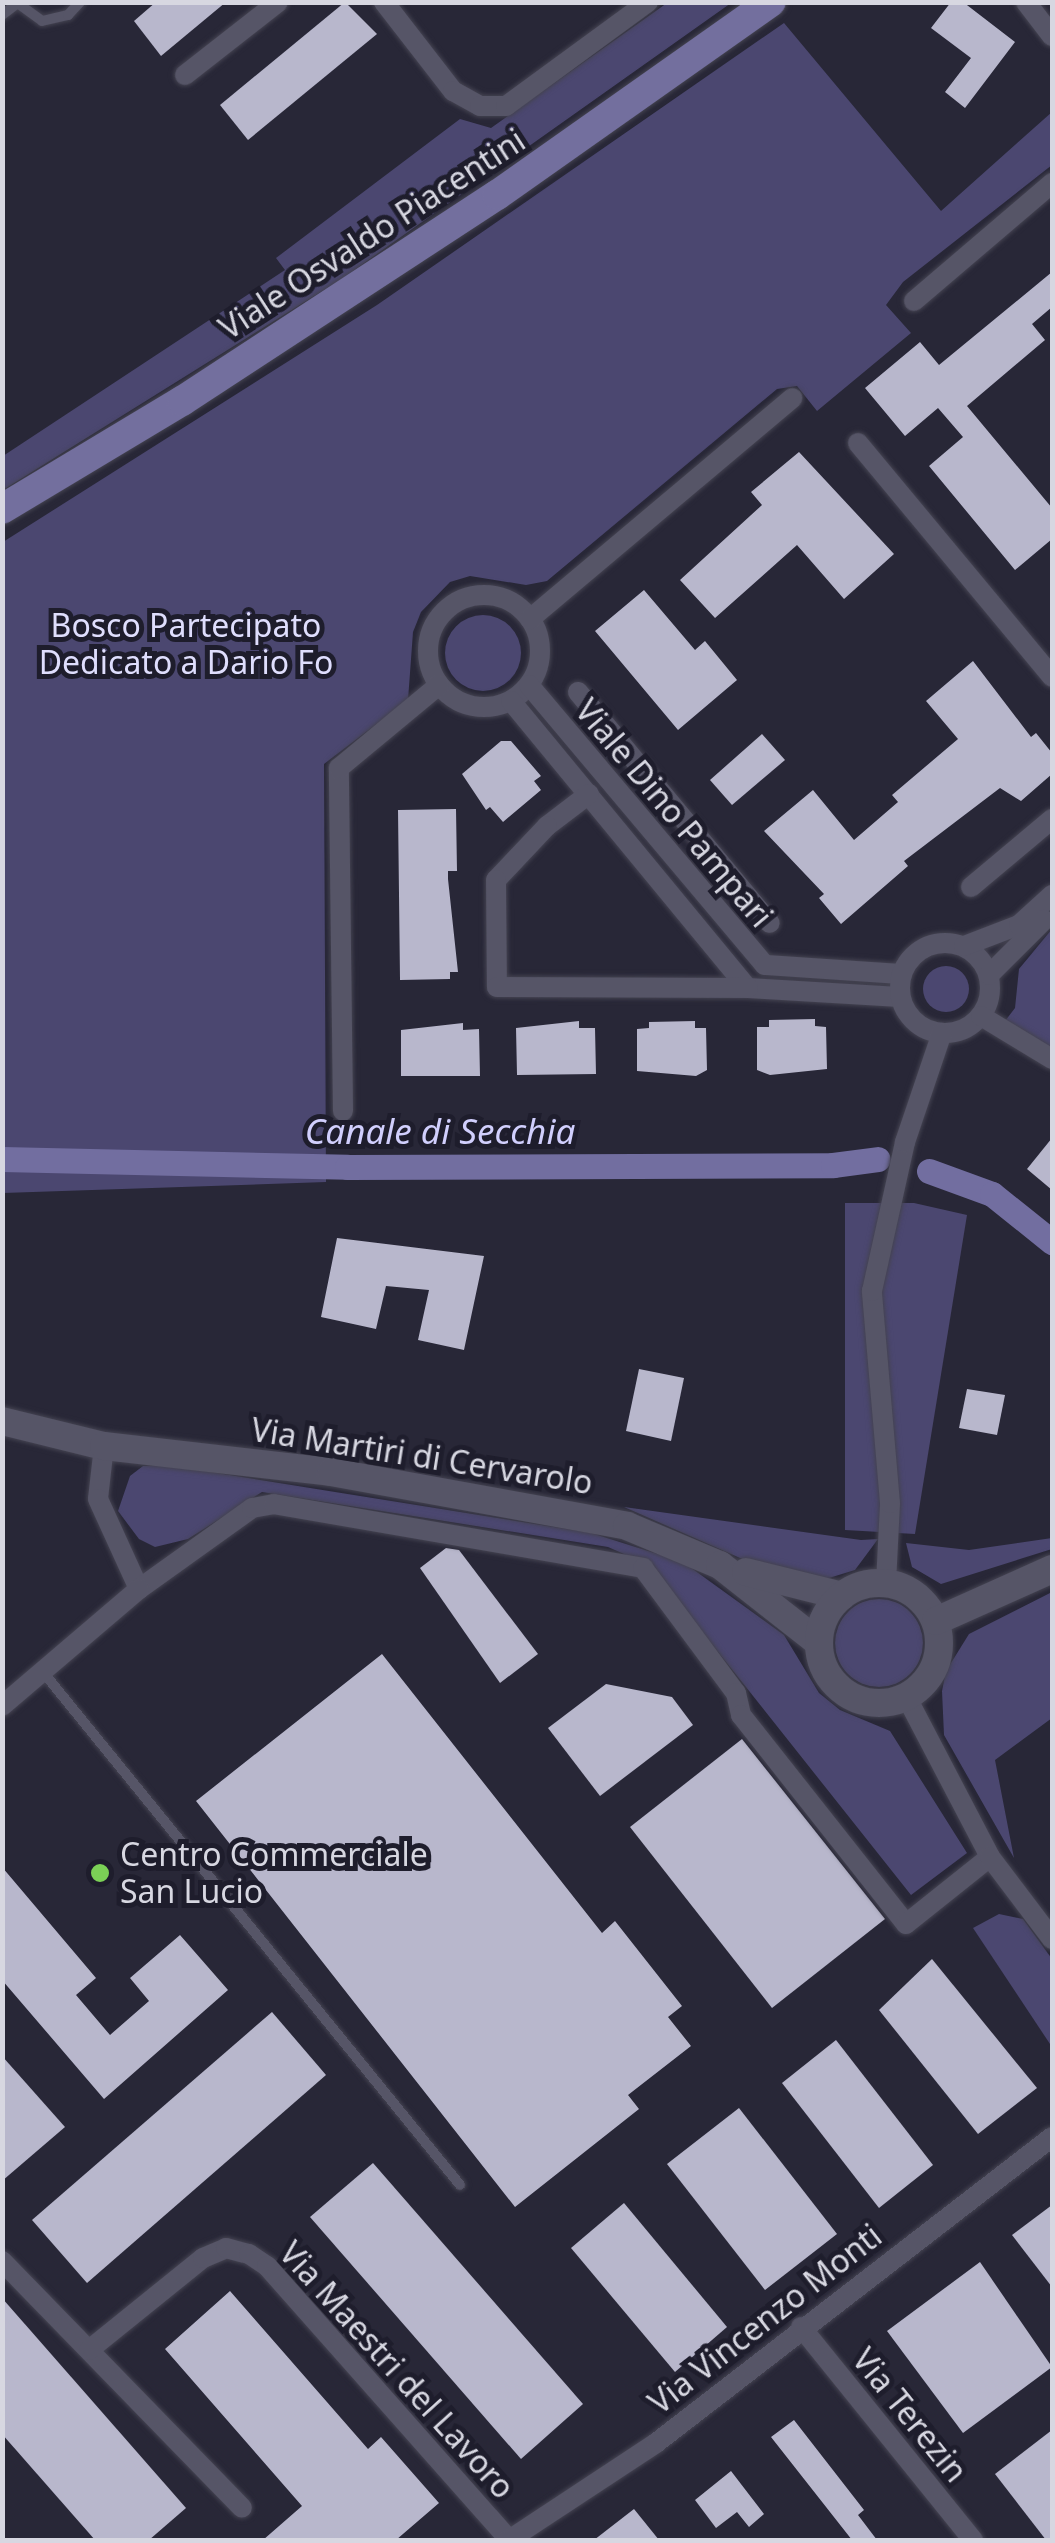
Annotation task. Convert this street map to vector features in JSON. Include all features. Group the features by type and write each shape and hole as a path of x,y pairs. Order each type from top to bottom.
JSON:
{"main road":[{"name":"Viale Osvaldo Piacentini","path":"2,509 182,402 481,206 770,2"},
{"name":"Via Martiri di Cervarolo","path":"2,1422 104,1446 331,1472 532,1505 628,1526 720,1565 842,1596"},
{"name":"Via Martiri di Cervarolo","path":"720,1565 818,1642 828,1676 855,1699 872,1704 907,1698"},
{"path":"936,1621 1052,1568"},
{"path":"818,1642 825,1616 842,1596 886,1583 916,1595 936,1621 939,1656 922,1687 907,1698"}],"street":[{"path":"185,75 278,2"},
{"path":"384,2 453,91 480,106 506,106 648,2"},
{"path":"1026,2 1052,36"},
{"path":"914,300 1052,182"},
{"path":"530,619 792,398"},
{"path":"858,443 1052,677"},
{"path":"467,597 502,598 530,619 540,652 529,685 511,701 464,704 439,685 430,670 430,634 451,606 467,597"},
{"path":"343,1111 339,768 439,685"},
{"name":"Viale Dino Pampari","path":"529,685 765,965 902,974"},
{"path":"578,692 770,923"},
{"name":"Viale Dino Pampari","path":"511,701 748,988"},
{"path":"624,802 650,782"},
{"name":"Viale Dino Pampari","path":"590,794 547,826 496,880 497,987 748,988 900,996"},
{"path":"971,887 1052,819"},
{"path":"942,1034 913,1020 900,996 902,974 924,947 964,946 1019,924 1052,895"},
{"path":"981,1016 989,975 1052,914"},
{"path":"964,946 989,975"},
{"path":"886,1583 890,1503 872,1291 904,1142 942,1034 981,1016"},
{"path":"981,1016 1052,1058"},
{"path":"104,1446 98,1499 138,1588"},
{"name":"Via Martiri di Cervarolo","path":"2,1706 138,1588 252,1508 274,1504 643,1568 736,1693 741,1715 906,1924 990,1857"},
{"path":"907,1698 990,1857 1052,1939"},
{"name":"Via Vincenzo Monti","path":"509,2540 656,2443 801,2327 1052,2137"},
{"name":"Via Maestri del Lavoro","path":"89,2350 203,2258 226,2248 249,2254 280,2280 509,2540"},
{"path":"2,2261 242,2508"},
{"name":"Via Terezin","path":"801,2327 974,2540"}],"lane":[{"path":"2,15 17,3 42,21 57,20 80,2"},
{"path":"42,1671 460,2185"}],"green space":[{"path":"667,3 731,3 343,278 3,490 3,456 285,270 276,258 460,119 491,128"},
{"name":"Bosco Partecipato Dedicato a Dario Fo","path":"784,23 941,211 1052,112 1052,165 903,282 886,305 911,333 817,411 797,386 777,389 547,581 526,585 470,576 450,582 421,612 413,632 408,700 324,764 326,1182 3,1193 3,542 377,305"},
{"path":"483,615 510,626 521,653 510,680 483,691 456,680 445,653 456,626"},
{"path":"1052,929 1052,1059 1002,1025 1015,1008 1019,969"},
{"path":"946,966 962,973 969,989 962,1005 946,1012 930,1005 923,989 930,973"},
{"path":"845,1203 914,1203 967,1215 915,1534 845,1530"},
{"path":"167,1465 591,1533 683,1562 784,1635 819,1693 840,1710 890,1731 967,1853 911,1895 649,1565 608,1547 262,1492 188,1539 155,1547 139,1539 118,1511 130,1476 143,1466"},
{"path":"624,1507 861,1540 878,1539 855,1570 816,1582 781,1576"},
{"path":"1052,1538 1052,1549 941,1584 912,1567 906,1543 969,1550"},
{"path":"1052,1592 1052,1718 995,1760 1014,1858 944,1735 942,1691 946,1671 969,1634"},
{"path":"879,1599 910,1612 923,1643 910,1674 879,1687 848,1674 835,1643 848,1612"},
{"path":"999,1914 1023,1919 1052,1959 1052,2047 973,1928"}],"building":[{"path":"156,2 226,2 161,56 134,21"},
{"path":"345,2 377,34 248,140 220,105"},
{"path":"951,2 963,2 1015,42 965,108 945,92 971,58 931,28"},
{"path":"1052,272 1052,307 1032,324 1045,340 967,406 1052,508 1052,539 1015,570 929,466 963,437 938,408 905,436 865,388 920,342 939,365"},
{"path":"799,452 894,554 844,599 797,545 715,618 680,580 762,505 751,492"},
{"path":"644,590 695,650 705,641 737,680 678,730 595,631"},
{"path":"973,661 1031,737 1036,733 1052,753 1052,774 1021,801 1000,788 904,861 908,866 841,924 819,898 824,894 764,831 813,790 854,840 898,802 892,795 958,739 926,701"},
{"path":"762,734 785,760 732,805 710,780"},
{"path":"501,741 511,741 541,776 534,781 541,790 503,822 490,807 486,810 462,774"},
{"path":"456,809 457,871 448,871 448,879 458,972 450,972 450,979 400,980 398,810"},
{"path":"815,1019 815,1026 826,1027 827,1069 770,1075 757,1070 757,1027 769,1027 769,1020"},
{"path":"579,1021 579,1028 595,1028 596,1074 517,1075 516,1028"},
{"path":"695,1021 695,1028 706,1028 707,1070 696,1076 637,1071 637,1029 649,1028 649,1022"},
{"path":"463,1023 463,1030 479,1029 480,1076 401,1076 401,1030"},
{"path":"1052,1138 1052,1190 1027,1169"},
{"path":"337,1238 484,1256 464,1350 418,1340 429,1290 386,1286 376,1329 321,1317"},
{"path":"639,1369 684,1378 671,1441 626,1431"},
{"path":"967,1389 1005,1395 997,1435 959,1428"},
{"path":"446,1548 459,1550 538,1654 500,1683 420,1568"},
{"path":"382,1654 602,1933 615,1921 682,2006 668,2017 691,2046 628,2095 639,2109 515,2207 196,1801"},
{"path":"606,1684 672,1697 693,1725 600,1796 548,1728"},
{"path":"742,1739 885,1919 772,2008 630,1827"},
{"path":"2,1867 96,1978 76,1995 110,2035 149,2001 130,1978 180,1935 228,1990 104,2099 2,1980"},
{"path":"932,1959 1037,2088 978,2134 879,2010"},
{"path":"272,2012 326,2075 87,2283 32,2220"},
{"path":"836,2040 933,2165 879,2208 782,2083"},
{"path":"2,2056 65,2127 2,2181"},
{"path":"739,2108 837,2234 765,2290 667,2164"},
{"path":"373,2163 583,2404 521,2459 310,2217"},
{"path":"624,2203 727,2327 675,2372 571,2248"},
{"path":"1052,2205 1052,2287 1012,2235"},
{"path":"980,2262 1052,2367 963,2433 887,2331"},
{"path":"230,2291 368,2449 381,2437 439,2503 396,2540 263,2540 302,2506 165,2349"},
{"path":"2,2298 186,2508 149,2540 95,2540 2,2434"},
{"path":"794,2420 864,2510 858,2515 877,2540 852,2540 771,2437"},
{"path":"1052,2430 1052,2540 1046,2540 995,2474"},
{"path":"731,2471 764,2514 749,2527 737,2512 716,2528 695,2500"},
{"path":"634,2509 659,2540 594,2540"}],"waterway":[{"name":"Canale di Secchia","path":"2,1159 347,1167 833,1165 878,1159"},
{"name":"Canale di Secchia","path":"929,1171 992,1194 1052,1242"}],"place":[{"name":"Centro Commerciale San Lucio","path":"100,1873"}]}
